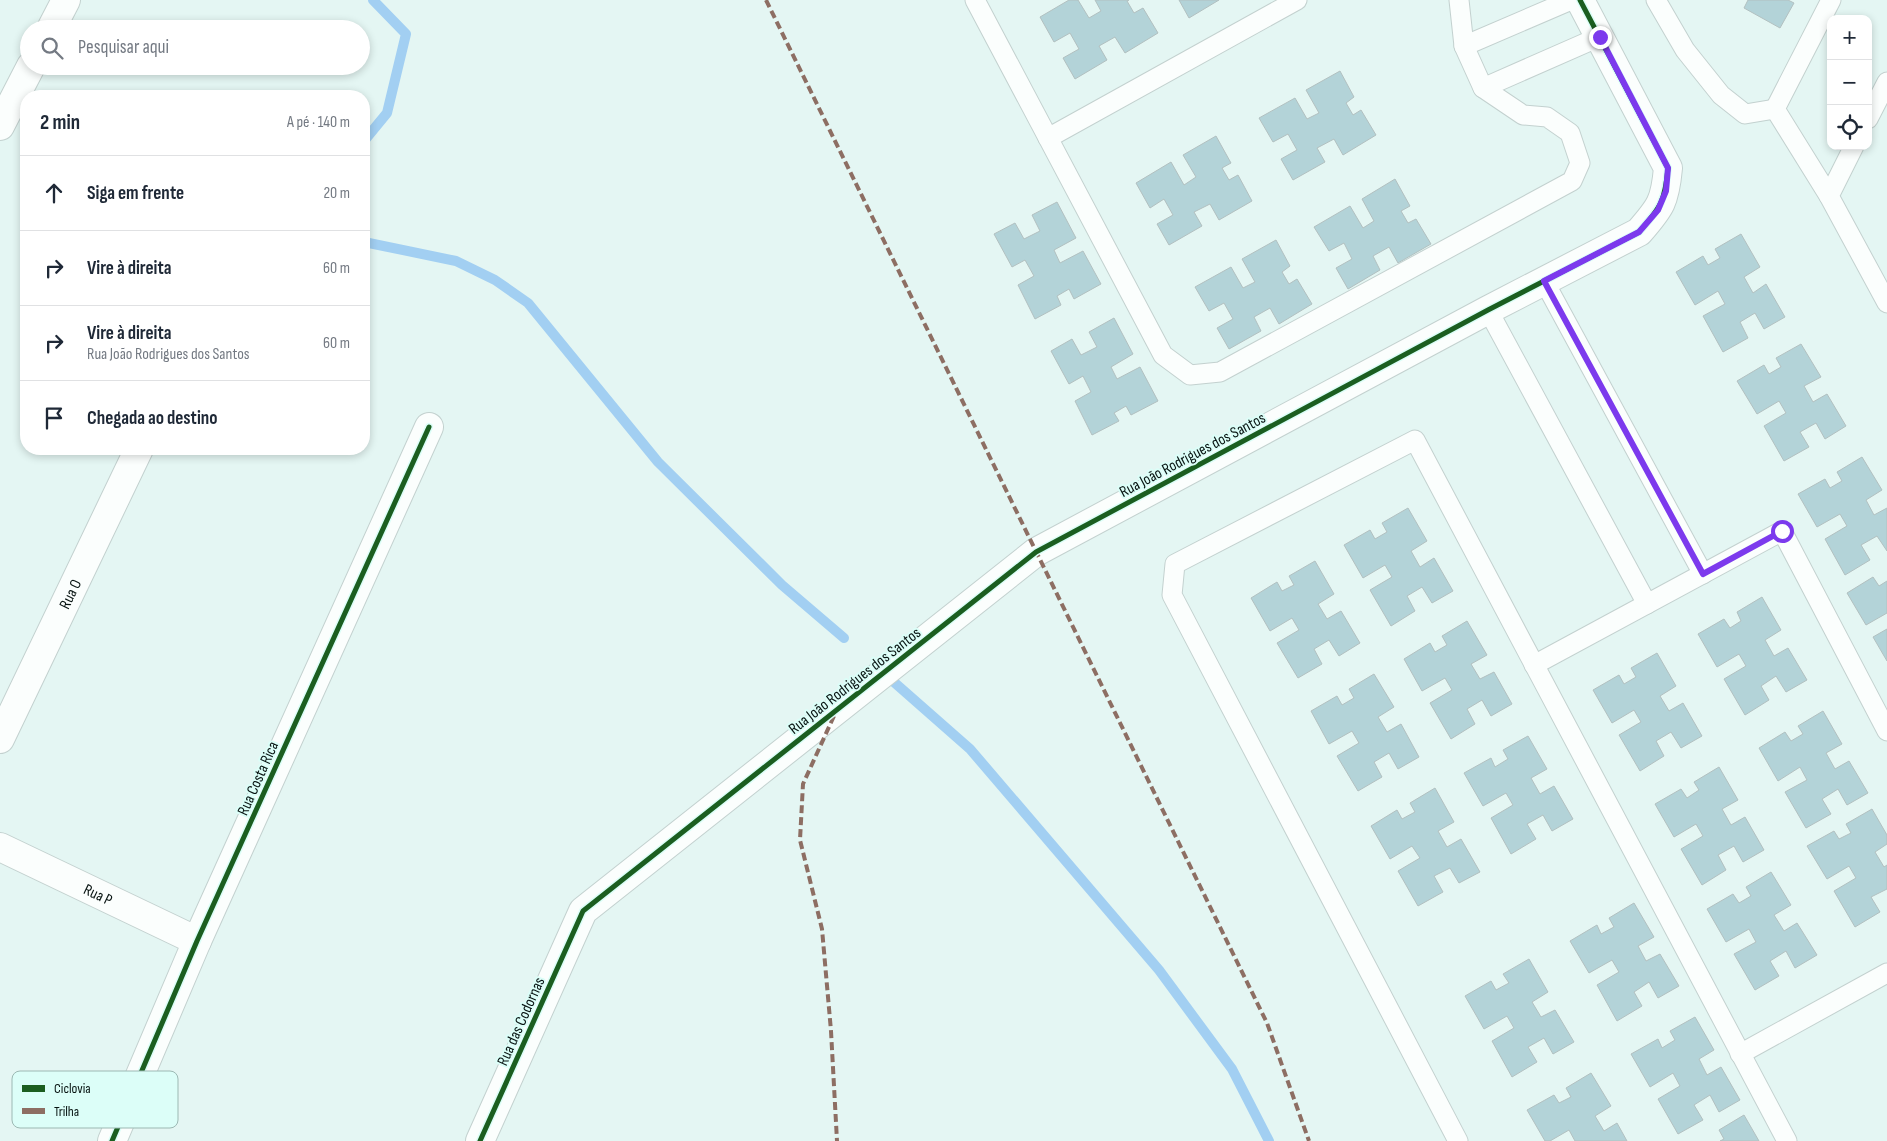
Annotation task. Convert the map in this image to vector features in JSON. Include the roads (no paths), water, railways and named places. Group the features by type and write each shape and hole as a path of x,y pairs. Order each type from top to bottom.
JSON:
{"street":[{"path":"56,20 66,0"},
{"name":"Rua João Rodrigues dos Santos","path":"582,911 1036,552 1488,310 1639,232 1658,210 1666,191 1668,168 1580,0"},
{"path":"0,126 26,75"},
{"name":"Rua Costa Rica","path":"142,1071 197,941 429,427"},
{"name":"Rua O","path":"0,739 136,455"},
{"name":"Rua P","path":"0,847 197,941"},
{"name":"Rua das Codornas","path":"480,1141 582,911"},
{"name":"Rua Costa Rica","path":"112,1141 118,1128"}],"lane":[{"path":"975,0 1163,355 1190,375 1220,372 1572,181 1580,162 1570,133 1547,117 1523,115 1483,88 1464,46 1459,0"},
{"path":"1048,138 1297,0"},
{"path":"1464,46 1571,0"},
{"path":"1656,0 1685,50 1721,95 1745,114 1776,109"},
{"path":"1776,109 1831,0"},
{"path":"1483,88 1600,37"},
{"path":"1872,111 1887,82"},
{"path":"1776,109 1884,288"},
{"path":"1829,196 1852,150"},
{"path":"1544,281 1703,574"},
{"path":"1488,310 1647,604"},
{"path":"1458,1141 1172,595 1176,564 1415,440 1786,1141"},
{"path":"1534,665 1782,531 1887,732"},
{"path":"1740,1054 1887,974"}],"waterway":[{"path":"370,134 387,113 406,34 373,0"},
{"path":"370,243 456,261 495,280 528,303 658,462 782,585 844,638"},
{"path":"887,676 970,749 1159,970 1232,1069 1269,1141"}]}
